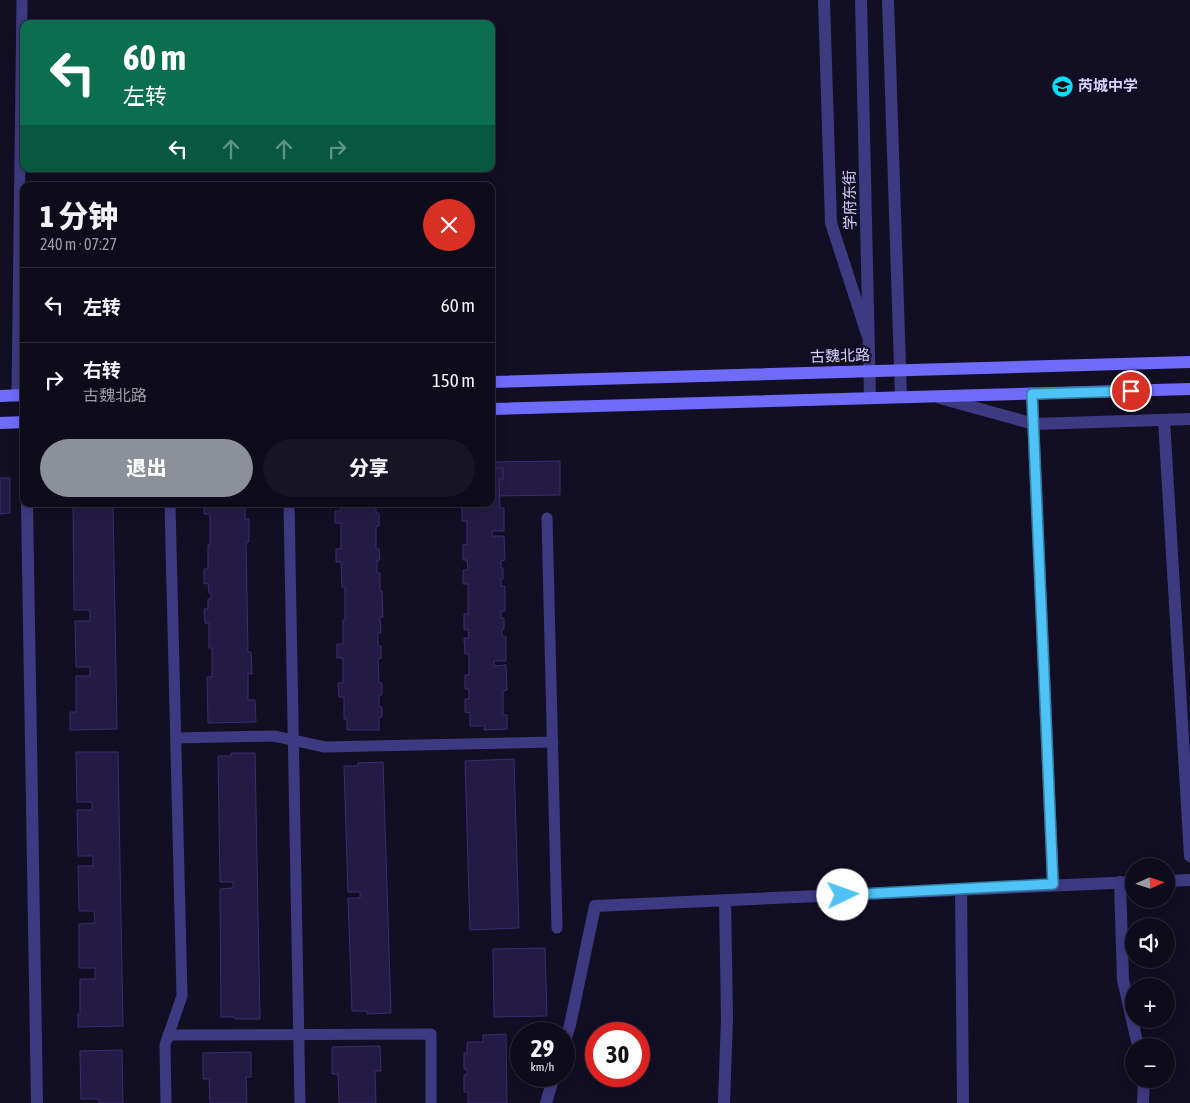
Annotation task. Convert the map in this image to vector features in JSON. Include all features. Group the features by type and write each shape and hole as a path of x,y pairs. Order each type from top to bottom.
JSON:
{"main road":[{"name":"古魏北路","path":"495,382 1190,362"},
{"path":"495,409 1190,389"},
{"path":"0,396 20,396"},
{"path":"0,423 20,422"}],"street":[{"path":"824,0 831,223 869,339"},
{"name":"学府东街","path":"861,0 870,398"},
{"path":"888,0 901,397"},
{"path":"1032,394 1053,884"},
{"path":"935,396 1034,424 1190,419"},
{"path":"1164,420 1190,856"},
{"path":"26,507 38,1103"},
{"path":"1175,880 1190,880"},
{"path":"1120,882 1123,980 1136,1038"},
{"path":"571,1022 595,906 1125,882"},
{"path":"962,889 963,1103"},
{"path":"724,1103 727,1018 725,900"},
{"path":"546,1103 551,1087"},
{"path":"1143,1103 1144,1088"}],"lane":[{"path":"22,0 22,20"},
{"path":"166,1103 165,1045 182,996 170,507"},
{"path":"288,507 300,1103"},
{"path":"547,518 557,928"},
{"path":"176,738 274,736 325,747 552,742"},
{"path":"168,1035 431,1034 431,1103"}],"building":[{"path":"560,461 560,495 495,496 495,462"},
{"path":"495,468 503,468 503,479 499,479 500,508 504,508 504,531 492,531 492,536 504,536 505,560 501,561 503,579 501,579 501,586 505,586 505,611 501,611 501,618 504,618 502,636 506,637 506,661 494,661 494,666 506,665 507,690 503,691 503,715 507,715 507,729 484,730 485,726 470,726 470,713 465,712 465,699 469,699 469,689 465,689 465,675 469,675 469,654 465,654 464,638 469,638 468,629 464,630 464,614 468,614 468,584 463,584 463,570 468,570 467,560 463,560 463,544 467,545 467,521 462,521 462,508 495,507"},
{"path":"0,478 10,478 10,513 0,514"},
{"path":"73,507 113,507 117,729 70,730 70,712 76,712 76,676 90,676 90,667 76,667 75,621 90,621 90,610 74,610"},
{"path":"204,507 245,507 245,519 249,519 249,542 246,542 248,652 251,652 252,674 248,673 248,700 255,700 256,722 208,723 207,677 212,677 212,648 209,648 209,623 205,623 204,609 208,609 208,599 211,599 211,593 209,593 208,583 204,584 204,569 208,569 210,514 204,514"},
{"path":"340,507 376,507 376,513 379,513 379,526 376,527 376,549 379,549 380,560 377,560 377,573 380,573 383,617 380,617 381,633 378,633 378,646 381,646 381,658 378,659 379,683 382,683 382,695 379,695 379,707 382,707 382,717 379,717 379,730 347,730 347,719 344,719 344,697 339,697 338,683 343,683 343,658 337,658 337,644 343,644 345,587 342,587 341,562 336,562 336,549 341,549 341,523 335,523 335,511 341,511"},
{"path":"76,752 118,752 123,1026 78,1027 80,979 95,979 95,968 79,968 79,924 95,923 94,911 79,911 78,866 93,866 93,856 78,856 77,810 92,810 92,802 77,802"},
{"path":"231,753 255,753 260,1019 221,1017 220,889 233,888 233,882 220,882 218,756 231,756"},
{"path":"514,759 519,928 470,930 465,761"},
{"path":"383,762 391,1013 367,1014 367,1011 352,1011 348,898 360,898 360,892 348,892 344,766 358,766 358,763"},
{"path":"545,948 547,1016 494,1017 493,949"},
{"path":"506,1034 507,1103 468,1103 468,1092 464,1092 464,1075 467,1075 467,1069 464,1069 464,1053 467,1053 467,1042 483,1042 483,1035"},
{"path":"380,1046 381,1071 375,1071 376,1103 339,1103 338,1074 332,1074 332,1047"},
{"path":"122,1050 123,1103 99,1103 99,1099 81,1099 80,1051"},
{"path":"251,1052 251,1077 246,1077 247,1103 210,1103 209,1079 203,1079 203,1053"}],"place":[{"name":"芮城中学","path":"1062,86"}],"route":[{"path":"843,895 1053,884 1032,394 1131,391"}]}
